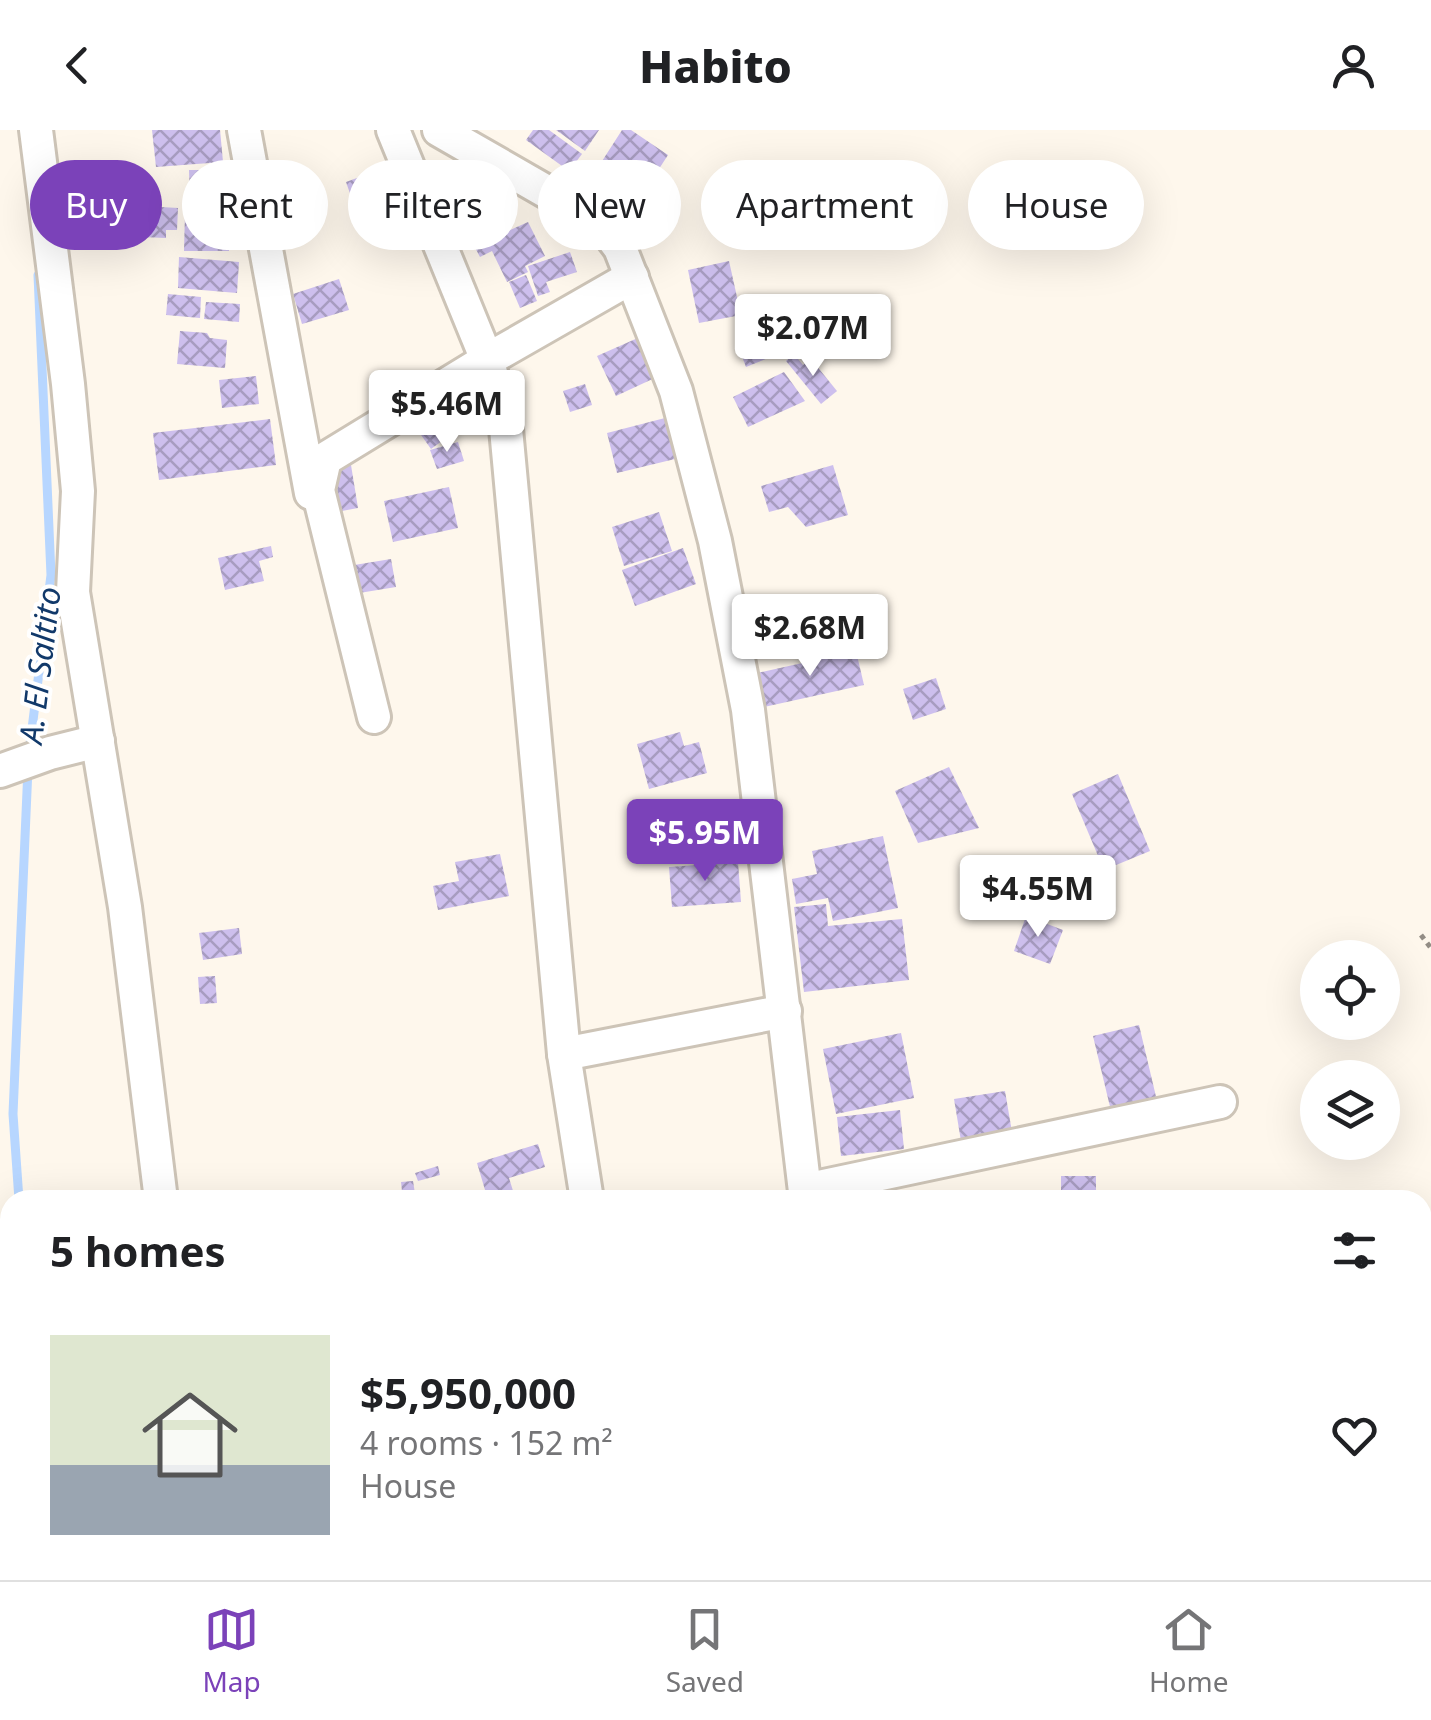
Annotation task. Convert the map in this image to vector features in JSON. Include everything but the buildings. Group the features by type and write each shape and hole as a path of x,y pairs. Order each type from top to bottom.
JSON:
{"street":[{"path":"36,130 78,492 72,592 125,907 159,1190"},
{"path":"244,130 320,541"},
{"path":"393,130 486,360 509,438 564,1054 585,1190"},
{"path":"439,130 587,215 608,232 620,248 632,277 684,416 715,541 748,710 804,1190"},
{"path":"374,717 318,490 325,459 486,360 632,277"},
{"path":"0,771 98,741"},
{"path":"564,1054 785,1011"},
{"path":"827,1190 1220,1102"}],"path":[{"path":"1431,940 1420,935 1431,948"}],"waterway":[{"name":"A. El Saltito","path":"29,753 51,575 38,275"},
{"name":"A. El Saltito","path":"18,1190 13,1114 28,768"}]}
